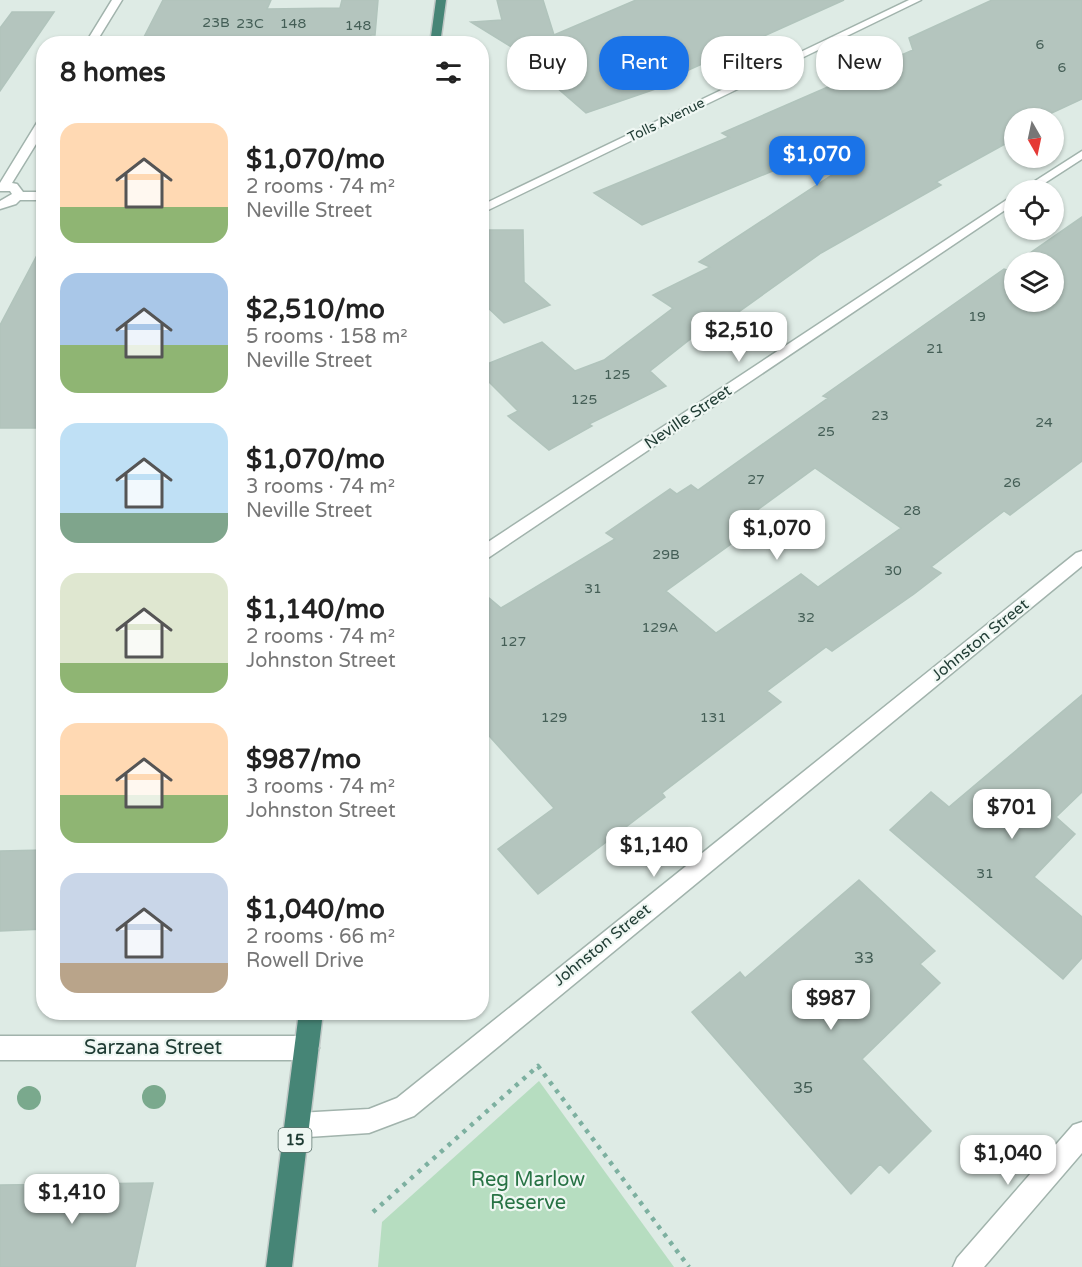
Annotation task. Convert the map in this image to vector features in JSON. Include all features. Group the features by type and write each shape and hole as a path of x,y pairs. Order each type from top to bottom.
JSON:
{"highway":[{"path":"436,36 441,0"},
{"name":"15","path":"279,1267 310,1020"}],"street":[{"path":"95,36 117,0"},
{"name":"Tolls Avenue","path":"489,205 916,0"},
{"path":"18,196 16,189 2,186 36,133"},
{"path":"1042,180 1082,154"},
{"path":"0,205 18,196 36,196"},
{"name":"Neville Street","path":"489,549 1004,206"},
{"name":"Johnston Street","path":"288,1196 298,1125 369,1121 405,1107 1082,557"},
{"name":"Sarzana Street","path":"0,1048 307,1048"},
{"path":"966,1267 1082,1134"}],"path":[{"path":"374,1212 538,1066 689,1267"}],"green space":[{"name":"Reg Marlow Reserve","path":"539,1081 674,1267 378,1267 382,1222"}],"building":[{"path":"163,0 271,0 267,9 340,8 342,0 378,0 375,35 371,36 145,36"},
{"path":"497,0 543,0 554,35 636,0 844,0 764,36 701,36 701,64 689,70 689,36 599,36 599,90 653,90 586,113 560,90 587,90 587,36 507,36 507,44 471,22 502,20"},
{"path":"992,0 1082,0 1082,99 1063,108 1004,108 1004,145 936,182 941,185 821,253 730,318 693,337 650,371 666,386 589,424 592,426 549,450 508,416 518,411 489,382 489,363 542,342 575,371 604,360 673,308 653,295 710,267 699,262 855,160 845,141 642,225 594,193 729,137 722,133 821,90 903,90 903,54 913,50 909,38"},
{"path":"12,12 54,12 0,91 0,28"},
{"path":"1082,217 1082,461 1010,515 1004,511 931,567 941,573 914,594 832,651 826,647 767,691 781,702 662,793 665,797 538,894 498,849 554,808 489,736 489,598 501,608 615,539 606,533 670,489 677,494 691,485 698,490 828,398 823,396 1004,269 1004,312 1064,312 1064,252 1031,252 1049,240 1064,240 1064,229","holes":["815,468 901,528 818,587 801,574 716,633 666,591 749,531 738,524"]},
{"path":"489,230 523,230 524,282 550,305 504,323 489,309"},
{"path":"36,257 36,428 0,428 0,325"},
{"path":"1082,695 1082,792 1056,817 1075,834 1034,877 1082,917 1082,958 1063,979 890,830 931,792 949,807"},
{"path":"36,850 36,929 0,931 0,851"},
{"path":"859,880 935,951 920,964 940,983 862,1059 931,1131 889,1173 880,1164 851,1194 692,1012 740,972 745,978"},
{"path":"153,1183 135,1267 0,1267 0,1185"}]}
